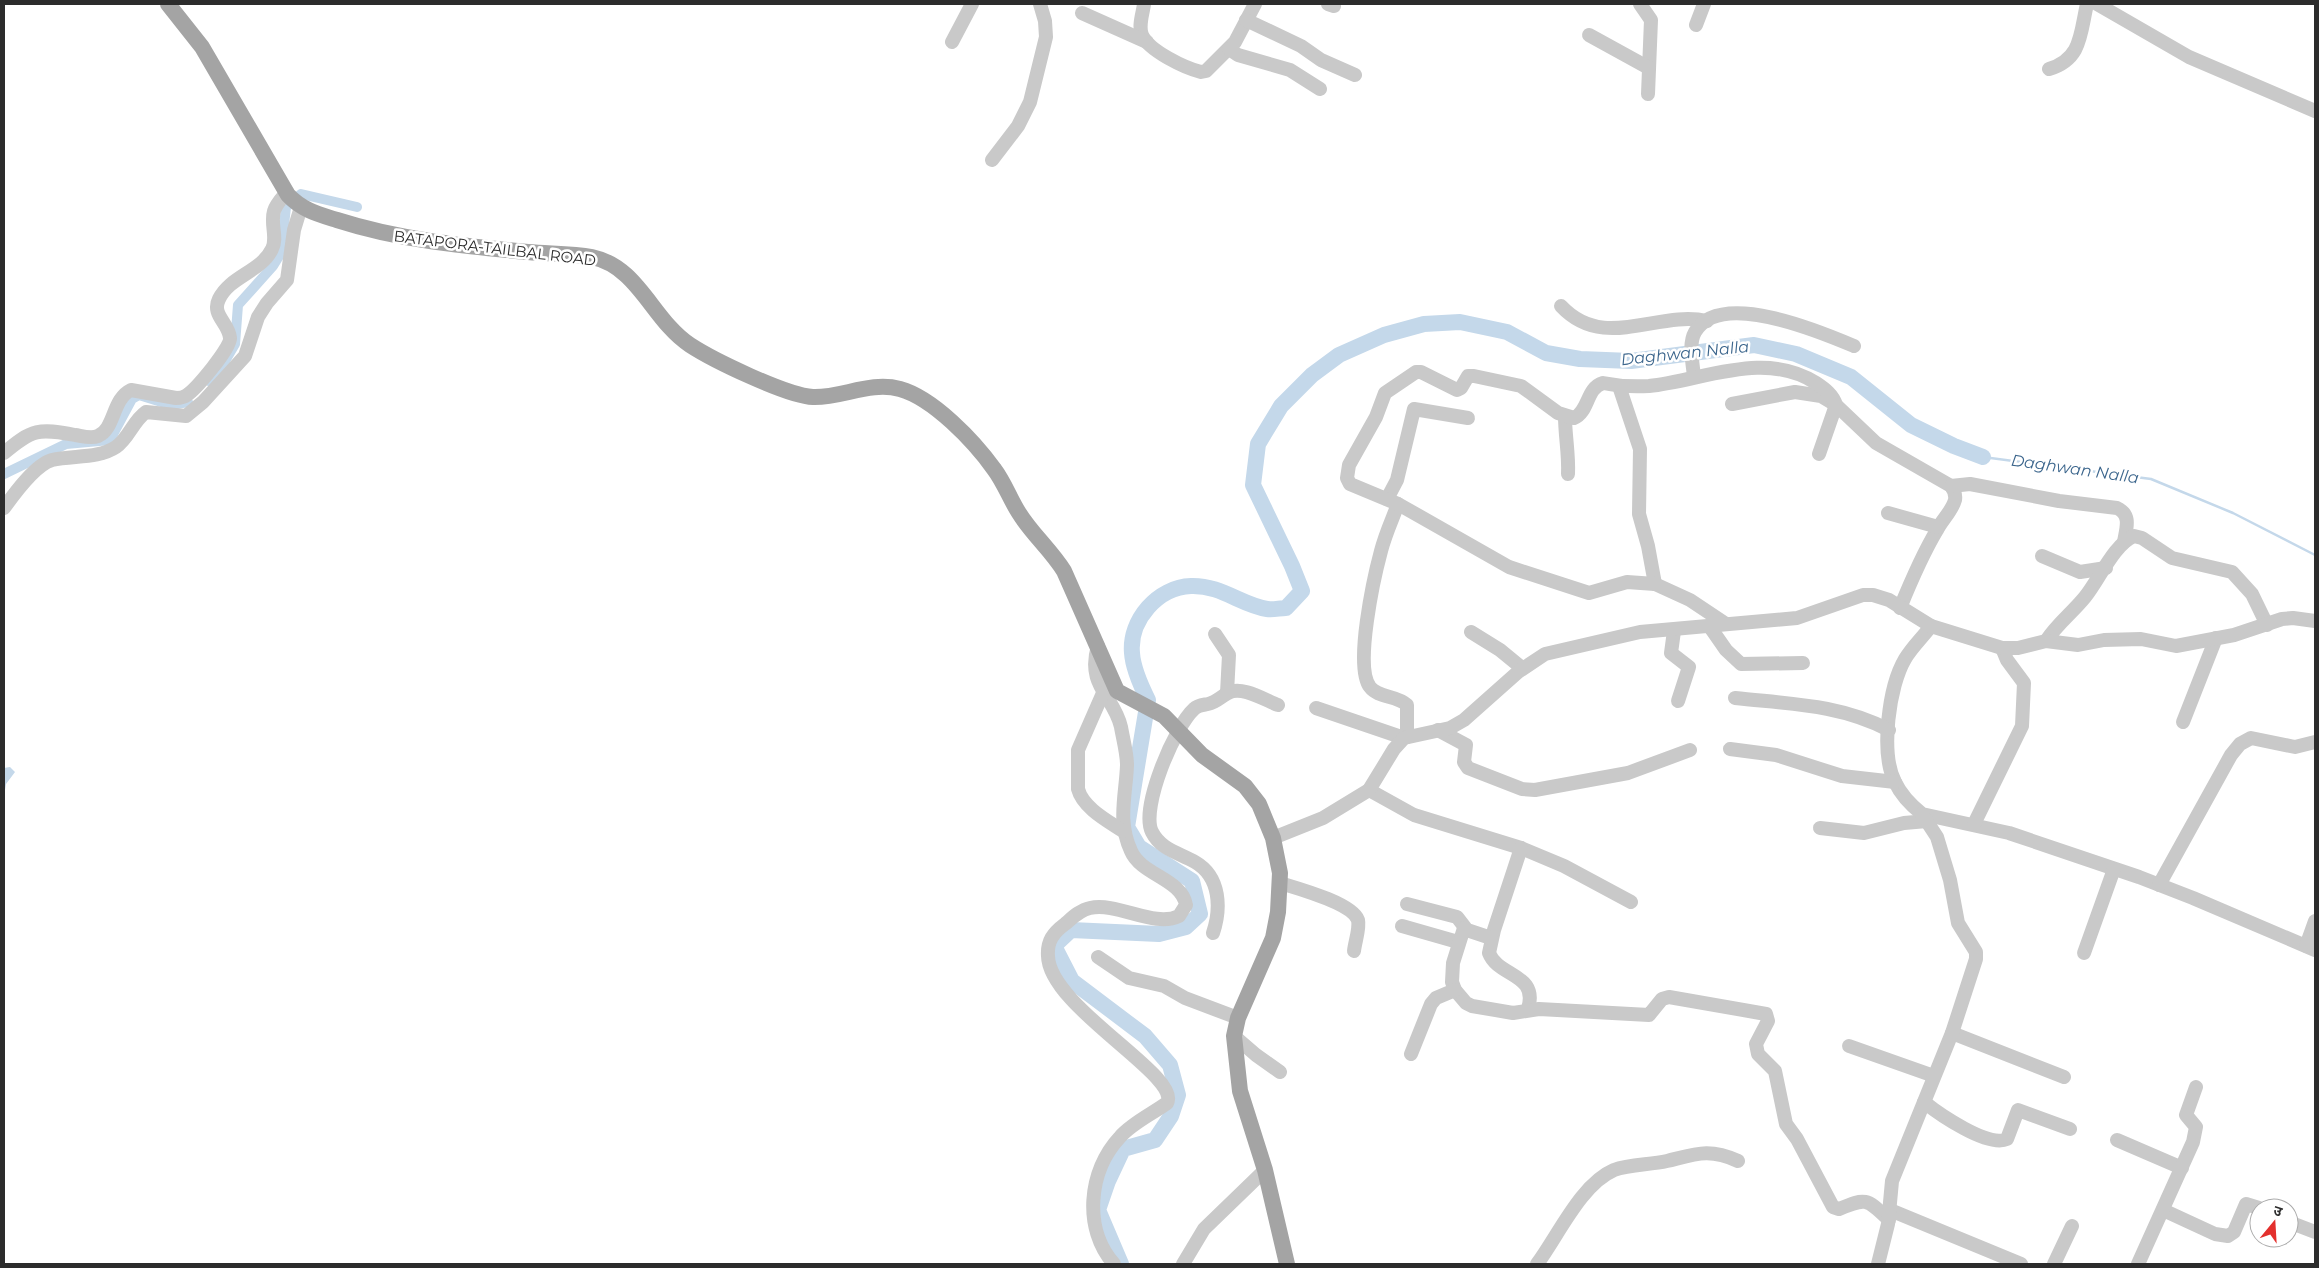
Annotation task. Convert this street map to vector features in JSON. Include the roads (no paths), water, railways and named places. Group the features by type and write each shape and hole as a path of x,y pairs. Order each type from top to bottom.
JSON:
{"main road":[{"path":"168,4 202,47 293,199"},
{"name":"BATAPORA-TAILBAL ROAD","path":"293,199 359,227 411,240 594,257 620,268 673,330 689,344 769,384 798,395 813,397 877,386 900,389 914,395 949,420 993,468 1019,513 1055,556 1064,571 1117,691 1164,716 1202,755 1233,776 1252,794 1259,804 1273,838 1280,883 1278,912 1273,938 1238,1018 1234,1036 1240,1091 1265,1170 1287,1264"}],"street":[{"path":"952,42 972,4"},
{"path":"992,160 1025,115 1033,90 1046,37 1045,21 1040,4"},
{"path":"1144,4 1141,31 1147,42"},
{"path":"1082,12 1147,42 1161,53 1201,72 1206,71 1229,49 1255,4"},
{"path":"1640,4 1651,20 1648,94"},
{"path":"1696,25 1704,4"},
{"path":"2049,69 2066,63 2073,55 2078,43 2087,4"},
{"path":"2097,4 2210,68 2315,111"},
{"path":"1246,20 1301,46 1321,60 1355,76"},
{"path":"1590,35 1649,68"},
{"path":"1229,49 1250,60 1290,70 1320,89"},
{"path":"4,453 28,435 43,430 88,437 98,436 105,430 121,398 131,390 176,398 183,397 191,391 219,359 230,342 229,332 217,310 218,299 236,280 253,270 270,252 274,243 273,213 293,199"},
{"path":"4,508 43,464 52,460 103,453 117,446 146,412 186,416 203,402 245,356 258,318 267,303 287,280 294,230 293,199"},
{"path":"1561,306 1569,314 1586,322 1612,330 1686,318 1707,321 1727,315 1766,316 1821,332 1854,346"},
{"path":"1694,371 1692,343 1695,332 1707,321"},
{"path":"1726,624 1684,596 1655,584 1627,582 1612,584 1593,593 1509,567 1392,502 1350,484 1347,478 1349,465 1376,417 1385,393 1416,372 1457,390 1461,388 1466,378 1470,376 1510,382 1526,389 1565,416 1578,417 1596,386 1603,383 1619,386 1649,386 1694,371 1754,368 1787,370 1805,376 1824,388 1836,405 1876,443 1940,478 1955,491 1956,498 1918,564 1900,608"},
{"path":"1619,386 1640,449 1639,514 1648,546 1655,584"},
{"path":"1732,404 1795,392 1821,396 1836,405"},
{"path":"1819,454 1836,405"},
{"path":"1273,838 1323,818 1369,790 1394,749 1406,737 1407,705 1398,698 1374,691 1369,687 1366,677 1364,652 1367,618 1414,409 1468,418"},
{"path":"1565,416 1565,439 1569,453 1568,474"},
{"path":"1951,486 1970,484 2059,501 2117,508 2125,513 2127,518 2124,542 2087,595 2055,627 2046,641"},
{"path":"1888,513 1938,527"},
{"path":"2124,542 2138,537 2172,558 2232,572 2254,599 2267,625"},
{"path":"2042,556 2080,572 2106,568"},
{"path":"1316,708 1406,737 1450,728 1464,720 1522,668 1545,654 1640,632 1674,631 1797,618 1863,595 1882,598 1931,626 2002,648 2018,648 2046,641 2078,645 2104,640 2141,639 2176,646 2216,638 2293,618 2315,621"},
{"path":"1878,1264 1889,1215 1892,1181 1952,1033 1976,960 1976,952 1958,923 1950,880 1937,837 1925,817 1913,807 1894,782 1889,757 1889,730 1893,692 1900,668 1905,658 1931,626"},
{"path":"1710,627 1726,650 1741,664 1803,663"},
{"path":"1674,631 1671,653 1690,667 1678,701"},
{"path":"1470,632 1500,650 1522,668"},
{"path":"1215,634 1229,655 1227,693"},
{"path":"2183,722 2216,638"},
{"path":"1098,646 1095,664 1103,693 1120,724 1127,762 1122,805 1123,831 1131,853 1138,863 1182,894 1186,905 1184,912 1174,919 1166,920 1104,907 1090,908 1081,912 1055,932 1048,944 1050,968 1074,1004 1107,1035 1155,1074 1168,1092 1167,1104 1120,1136 1098,1173 1093,1199 1098,1238 1114,1264"},
{"path":"1974,824 2022,726 2024,683 2007,660 2002,648"},
{"path":"1213,933 1218,919 1218,905 1213,881 1206,870 1196,862 1177,854 1157,840 1150,824 1154,794 1178,730 1195,708 1218,701 1227,693 1243,691 1278,705"},
{"path":"1103,693 1078,750 1078,789 1090,807 1123,831"},
{"path":"1735,698 1838,711 1863,717 1889,730"},
{"path":"1438,730 1466,745 1464,762 1468,768 1530,790 1628,773 1690,750"},
{"path":"2160,885 2231,755 2240,744 2251,738 2295,747 2315,742"},
{"path":"1730,749 1776,755 1842,776 1894,782"},
{"path":"1369,790 1414,815 1521,848 1573,870 1632,902"},
{"path":"1820,828 1864,833 1925,817 1974,824 2009,832 2160,885 2311,948 2315,921"},
{"path":"1521,848 1491,938 1490,957 1518,977 1528,989 1530,997 1528,1009"},
{"path":"2084,953 2114,869"},
{"path":"1280,883 1319,895 1354,914 1358,922 1354,951"},
{"path":"1406,904 1457,917 1461,920 1464,928 1458,942 1451,973 1454,990 1466,1003 1472,1006 1513,1013 1528,1009 1649,1015 1662,998 1670,997 1766,1014 1768,1021 1756,1044 1758,1054 1776,1071 1786,1124 1800,1144 1833,1207 1839,1209 1856,1201 1862,1201 1889,1215 2021,1264"},
{"path":"1402,926 1458,942"},
{"path":"1464,928 1491,938"},
{"path":"1098,957 1129,978 1164,986 1184,998 1238,1018"},
{"path":"1411,1054 1431,1004 1436,998 1454,990"},
{"path":"1952,1033 2064,1078"},
{"path":"1234,1036 1280,1072"},
{"path":"1849,1046 1934,1076"},
{"path":"2138,1264 2182,1168 2196,1130 2186,1115 2196,1088"},
{"path":"1924,1102 1951,1122 1998,1140 2007,1139 2018,1110 2070,1129"},
{"path":"2117,1140 2182,1168"},
{"path":"1537,1264 1580,1199 1603,1176 1616,1169 1666,1161 1699,1152 1719,1154 1738,1160"},
{"path":"1183,1264 1204,1229 1265,1170"},
{"path":"2163,1210 2215,1234 2228,1236 2234,1232 2246,1204 2249,1205"},
{"path":"2054,1264 2072,1226"},
{"path":"2299,1226 2315,1232"}],"water":[{"path":"10,767 15,772 6,784 4,796 4,768"}],"waterway":[{"path":"209,381 221,368 235,344 238,305 273,266 281,253 286,207 301,194 357,207"},
{"name":"Daghwan Nalla","path":"1121,1264 1098,1210 1108,1181 1123,1149 1155,1140 1171,1116 1178,1095 1170,1065 1145,1036 1072,981 1054,946 1071,930 1159,934 1186,927 1200,914 1192,881 1139,847 1127,827 1148,700 1134,665 1132,641 1135,629 1148,608 1167,592 1179,588 1191,586 1212,589 1248,604 1269,609 1286,608 1302,591 1253,485 1258,444 1281,406 1312,375 1339,355 1384,335 1424,324 1460,322 1507,332 1546,353 1580,359 1631,361 1754,345 1796,354 1851,377 1911,425 1954,446 1983,457"},
{"path":"4,474 66,444 110,440 132,399 139,395 171,405 188,402"},
{"name":"Daghwan Nalla","path":"1983,457 2151,479 2233,513 2315,555"}]}
